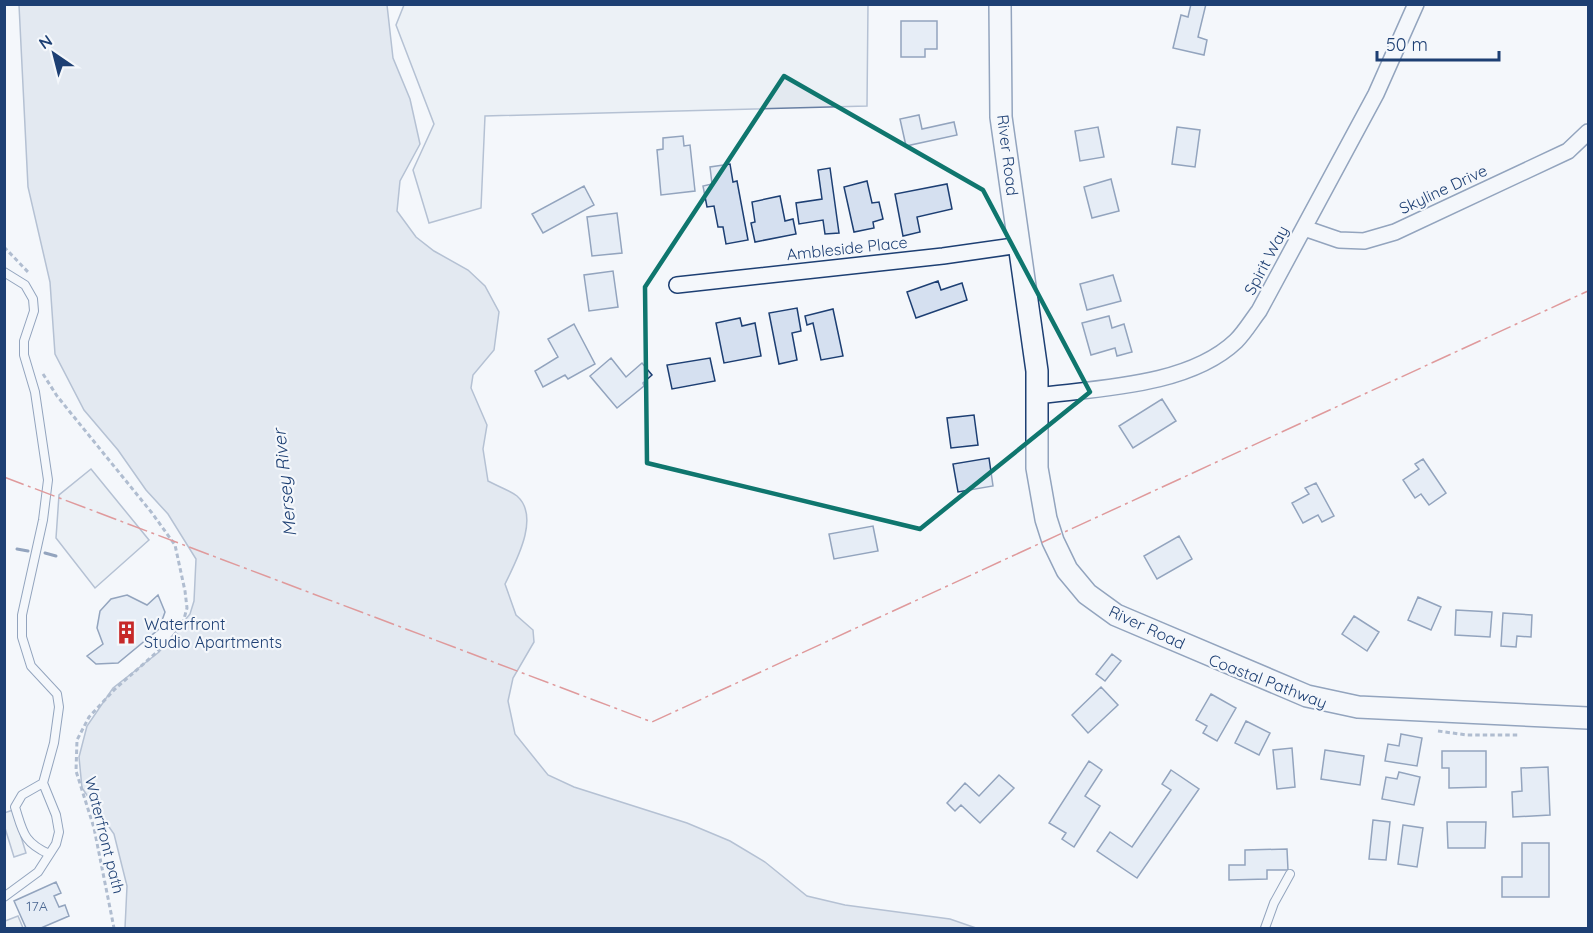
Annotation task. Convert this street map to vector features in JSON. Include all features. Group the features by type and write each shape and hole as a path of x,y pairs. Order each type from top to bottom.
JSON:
{"main road":[{"name":"River Road","path":"1000,4 1001,117 1037,371 1037,468 1046,519 1067,570 1087,594 1116,615 1307,696 1358,707 1588,718"}],"street":[{"name":"Spirit Way","path":"1037,396 1173,375 1208,361 1236,341 1259,311 1376,94 1416,4"},
{"name":"Skyline Drive","path":"1304,228 1339,240 1364,241 1395,232 1568,151 1588,132"},
{"name":"Ambleside Place","path":"677,285 943,256 1020,245"}],"lane":[{"path":"4,272 25,285 33,298 34,311 24,341 24,356 35,392 48,480 44,520 21,626 24,647 31,666 57,694 59,707 54,743 43,783 56,815 58,832 56,844 38,872 4,897"},
{"path":"43,783 22,795 15,807 25,837 34,847 49,854"},
{"path":"1265,928 1274,903 1290,874"}],"path":[{"path":"4,247 33,278"},
{"name":"Waterfront path","path":"40,365 48,383 175,545 187,608 182,626 174,637 115,689 89,717 77,740 76,771 94,828 114,928"},
{"path":"1433,730 1467,735 1525,735"}],"highlighted area":[{"path":"784,76 983,190 1090,392 920,529 647,463 645,287"}],"shaded area":[{"path":"404,5 868,5 867,106 485,116 481,208 429,223 413,170 434,124 396,25"},
{"path":"91,469 149,540 95,588 56,538 59,495"},
{"path":"13,810 26,853 14,857 5,828 4,813"},
{"path":"18,916 23,928 5,928 5,921"}],"water":[{"name":"Mersey River","path":"19,5 387,5 393,58 410,99 420,144 400,181 397,211 416,237 434,251 468,270 485,286 499,312 494,350 473,375 471,388 487,425 483,449 488,481 517,496 524,505 527,516 524,540 505,584 516,615 533,630 534,642 513,678 508,701 515,734 548,775 574,787 687,823 730,841 765,862 807,896 845,905 950,919 976,928 125,928 127,886 114,834 82,788 79,757 87,726 113,688 159,652 190,614 194,601 196,559 168,514 146,490 118,450 84,410 55,354 50,282 28,187"}],"building":[{"path":"1191,4 1206,4 1198,37 1207,40 1204,55 1173,48 1181,15 1188,17"},
{"path":"901,21 937,21 937,49 925,49 925,57 901,57"},
{"path":"919,115 922,129 954,122 957,135 906,146 900,119"},
{"path":"1098,127 1104,157 1080,161 1075,131"},
{"path":"1177,127 1200,130 1195,167 1172,164"},
{"path":"683,136 684,146 690,145 695,191 661,195 657,150 663,149 663,138"},
{"path":"730,164 733,182 737,181 748,240 726,244 723,227 718,227 714,206 707,207 703,186 712,184 710,167"},
{"path":"830,168 839,233 825,234 823,220 799,224 796,203 822,199 818,170"},
{"path":"1111,179 1119,211 1092,218 1084,187"},
{"path":"867,181 872,203 879,202 883,219 873,222 874,228 854,232 844,187"},
{"path":"947,184 952,209 917,217 920,232 903,236 895,194"},
{"path":"584,186 594,205 543,233 532,214"},
{"path":"780,196 785,221 793,219 796,234 755,242 751,223 755,222 752,202"},
{"path":"617,213 622,253 592,256 587,217"},
{"path":"613,271 618,307 589,311 584,275"},
{"path":"1113,275 1121,301 1087,310 1080,284"},
{"path":"938,281 941,290 962,283 967,300 916,318 907,292"},
{"path":"797,308 801,331 792,333 797,360 779,364 769,313"},
{"path":"833,309 843,356 821,360 813,323 807,325 805,316"},
{"path":"1109,316 1112,328 1124,324 1132,352 1117,356 1115,348 1091,355 1082,323"},
{"path":"740,318 742,326 755,323 761,356 724,363 716,323"},
{"path":"574,324 595,364 568,379 565,375 543,387 535,371 558,357 548,339"},
{"path":"611,358 626,377 642,363 652,375 643,383 644,386 617,408 590,376"},
{"path":"710,358 715,381 672,389 667,365"},
{"path":"1162,399 1176,421 1133,448 1119,426"},
{"path":"974,415 978,445 951,448 947,418"},
{"path":"989,458 993,486 958,492 953,464"},
{"path":"1423,459 1446,493 1429,505 1421,494 1415,498 1403,480 1419,469 1415,464"},
{"path":"1316,483 1334,516 1322,522 1318,515 1303,523 1292,503 1309,494 1305,488"},
{"path":"873,526 878,551 834,559 829,534"},
{"path":"1179,536 1192,559 1157,579 1144,556"},
{"name":"Waterfront Studio Apartments","path":"127,595 147,605 158,595 165,612 159,629 118,663 96,664 87,656 103,644 97,628 100,611 111,599"},
{"path":"1418,597 1441,607 1431,630 1408,620"},
{"path":"1456,610 1492,612 1490,637 1455,635"},
{"path":"1503,613 1532,615 1531,637 1517,636 1516,647 1501,646"},
{"path":"1354,616 1379,632 1367,651 1342,634"},
{"path":"1112,654 1121,661 1105,681 1096,674"},
{"path":"1101,687 1118,705 1088,733 1072,715"},
{"path":"1211,694 1236,708 1217,741 1203,733 1207,726 1196,720"},
{"path":"1246,721 1270,733 1259,755 1235,743"},
{"path":"1401,734 1422,738 1417,766 1385,761 1388,744 1399,746"},
{"path":"1292,748 1295,787 1277,789 1273,750"},
{"path":"1325,750 1364,756 1360,785 1321,779"},
{"path":"1442,751 1486,751 1486,787 1449,788 1449,768 1442,768"},
{"path":"1089,761 1102,770 1085,796 1100,806 1074,847 1062,839 1066,833 1049,823"},
{"path":"1548,767 1550,815 1513,817 1512,792 1522,791 1521,768"},
{"path":"1171,770 1199,789 1137,878 1097,851 1110,832 1132,847 1171,790 1162,784"},
{"path":"1399,772 1420,777 1414,805 1382,799 1386,777 1397,779"},
{"path":"999,775 1014,788 980,823 961,805 955,811 947,803 965,783 979,796"},
{"path":"1373,820 1390,822 1386,860 1369,859"},
{"path":"1447,822 1486,822 1485,848 1448,848"},
{"path":"1403,825 1423,828 1417,867 1398,864"},
{"path":"1522,843 1549,843 1549,897 1502,897 1502,877 1522,877"},
{"path":"1287,849 1288,870 1267,870 1267,879 1229,880 1229,865 1245,865 1245,850"},
{"path":"56,882 61,893 54,896 59,907 65,905 69,916 41,928 26,928 14,901"}],"wall":[{"path":"17,549 28,551"},
{"path":"45,553 56,556"}],"power":[{"path":"4,477 652,722 1588,291"}],"place":[{"name":"Waterfront Studio Apartments","path":"126,633"}]}
